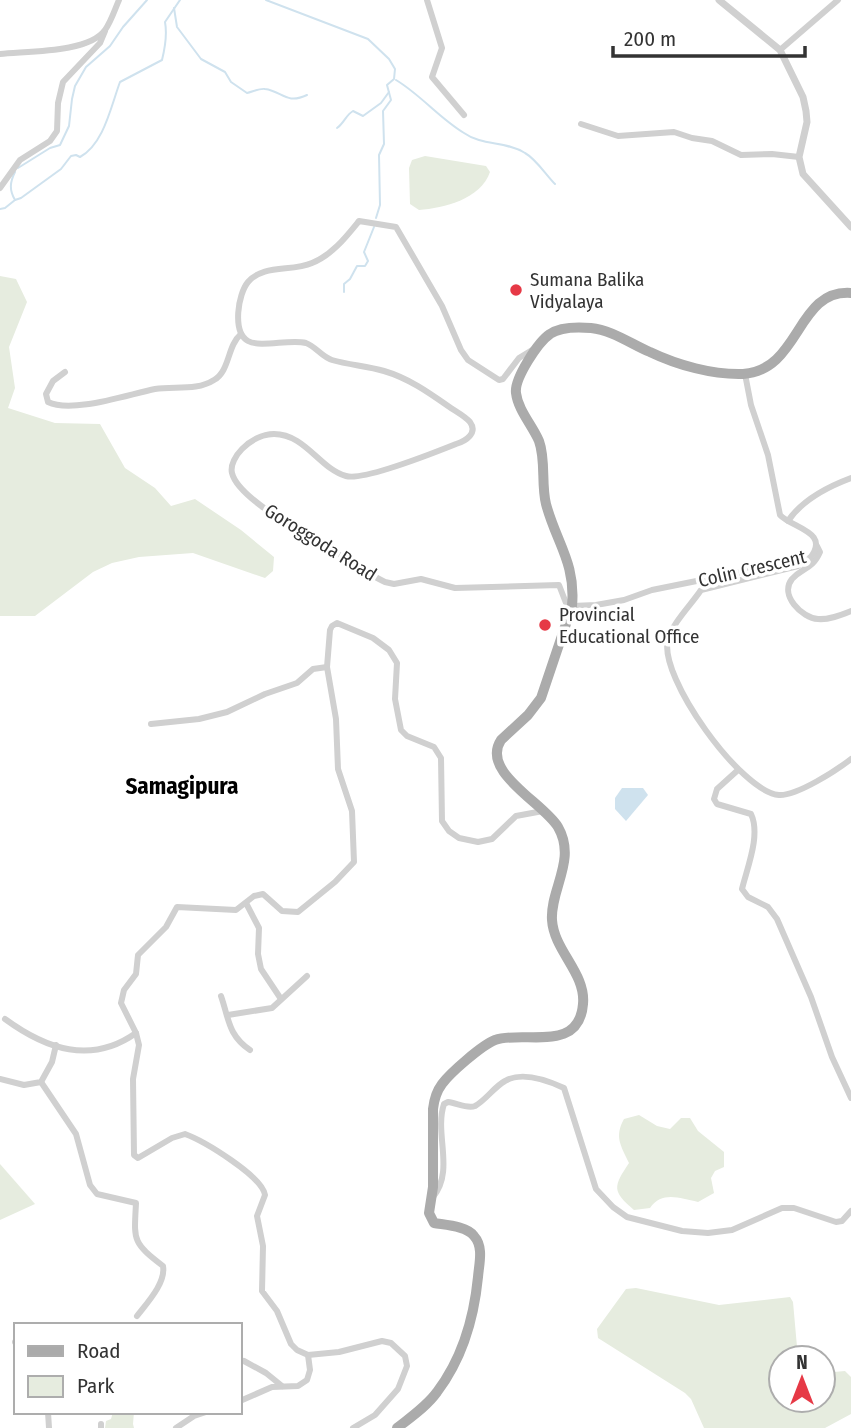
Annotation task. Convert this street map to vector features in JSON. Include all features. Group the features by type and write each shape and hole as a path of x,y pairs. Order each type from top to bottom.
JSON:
{"main road":[{"path":"397,1428 437,1393 457,1362 476,1295 480,1250 478,1242 470,1231 434,1223 429,1213 433,1187 433,1109 441,1086 487,1044 505,1038 559,1036 575,1025 584,1003 579,982 558,943 552,922 565,859 563,840 553,819 502,771 496,757 501,740 528,715 541,698 572,605 570,567 546,504 540,443 515,391 520,374 550,333 570,328 592,328 606,331 679,363 729,374 745,374 767,366 790,346 807,315 827,296 851,293"}],"street":[{"path":"0,188 20,160 50,141 57,131 58,103 63,82 100,44 119,0"},
{"path":"427,0 443,48 432,77 464,115"},
{"path":"719,0 780,51 798,85 806,111 807,122 799,157 803,173 851,227"},
{"path":"780,51 838,0"},
{"path":"0,54 50,51 81,44 105,31"},
{"path":"581,124 618,135 674,132 712,141 741,155 799,157"},
{"path":"65,372 53,381 46,394 48,402 54,405 66,406 118,399 157,389 202,386 217,379 235,339 241,334 240,299 250,280 262,272 312,263 337,247 359,221 396,227 442,306 468,360 499,380 503,379 519,358 539,346"},
{"name":"Goroggoda Road","path":"241,334 249,341 257,343 308,344 329,359 403,378 428,391 470,422 473,431 463,442 355,477 340,474 297,440 277,433 266,434 240,450 232,475 243,490 277,519 385,582 394,584 421,579 455,588 559,585 566,603 572,605"},
{"name":"Colin Crescent","path":"572,605 615,602 652,590 810,558 816,550 809,531 780,515 768,455 751,405 745,374"},
{"path":"788,521 795,510 813,496 851,478"},
{"path":"816,545 821,552 816,563 792,579 789,587 790,601 805,615 817,619 836,617 851,611"},
{"path":"810,558 798,566 701,590 668,639 668,650 676,680 702,726 738,770 765,790 776,795 796,792 851,759"},
{"path":"353,1428 375,1415 398,1389 407,1366 405,1356 391,1343 382,1341 339,1352 309,1354 297,1350 291,1344 277,1311 262,1291 263,1246 257,1216 265,1195 260,1183 224,1156 185,1134 172,1138 138,1158 134,1155 133,1079 139,1045 136,1032 121,1003 124,990 136,974 138,955 166,927 174,908 236,910 254,896 263,894 282,911 298,912 354,862 352,811 338,769 336,719 327,667 330,630 337,623 373,638 389,650 397,663 395,699 401,730 407,736 434,747 441,758 442,821 449,831 459,838 478,842 499,835 516,816 543,811"},
{"path":"151,724 199,719 227,712 297,683 313,669 327,667"},
{"path":"738,770 718,789 714,799 717,804 751,814 754,821 742,889 748,897 768,907 777,919 851,1098"},
{"path":"246,903 259,928 258,954 261,970 281,999"},
{"path":"228,1015 272,1008 307,976"},
{"path":"221,996 228,1015 228,1026 250,1050"},
{"path":"5,1018 24,1032 74,1050 102,1050 125,1041 136,1032"},
{"path":"41,1083 52,1062 56,1045"},
{"path":"430,1199 436,1194 444,1176 440,1115 444,1104 448,1102 466,1107 475,1106 506,1080 517,1077 549,1081 564,1088 596,1188 613,1207 627,1217 682,1231 708,1233 732,1230 782,1208 794,1208 836,1222 842,1221 851,1211"},
{"path":"0,1079 24,1085 41,1083"},
{"path":"41,1083 76,1134 90,1185 102,1196 136,1203 133,1226 138,1246 163,1266 164,1272 153,1296 137,1316"},
{"path":"242,1400 272,1387 298,1386 307,1380 310,1370 309,1354"},
{"path":"244,1361 282,1386"},
{"path":"176,1428 200,1414"}],"green space":[{"path":"425,156 486,166 490,172 479,189 470,195 450,204 419,210 410,204 409,168 412,160"},
{"path":"0,276 16,279 27,302 9,347 15,388 8,408 55,423 100,424 125,468 155,488 171,506 195,499 241,530 274,557 273,571 265,578 193,553 139,557 112,563 93,572 35,616 0,616"},
{"path":"639,1115 657,1126 670,1129 681,1118 690,1118 698,1131 724,1152 724,1167 715,1171 711,1178 714,1193 698,1202 665,1198 650,1208 634,1210 627,1204 617,1188 629,1163 623,1151 619,1131 624,1119"},
{"path":"0,1164 35,1204 0,1220"},
{"path":"636,1288 719,1305 790,1297 793,1302 797,1344 767,1344 767,1414 837,1414 837,1372 845,1371 851,1377 851,1414 825,1428 704,1428 691,1399 685,1393 598,1338 597,1329 626,1289"},
{"path":"112,1414 134,1414 134,1428 105,1428 106,1421 111,1419"}],"water":[{"path":"622,788 643,788 648,795 626,821 615,809 615,798"}],"waterway":[{"path":"18,168 50,148 60,145 69,126 75,86 86,67 110,46 147,0"},
{"path":"15,200 61,169 71,156 80,157 95,143 106,124 120,82 162,60 165,22 180,0"},
{"path":"266,0 368,39 389,59 395,69 394,79 387,85 391,100 383,111 384,144 379,155 380,205 376,218"},
{"path":"174,8 177,27 201,59 225,72 231,82 247,93 263,89 294,99 307,95"},
{"path":"396,80 471,137 525,153 555,184"},
{"path":"337,128 353,111 363,116 381,103 389,92"},
{"path":"0,209 15,200 11,186 15,172"},
{"path":"344,292 344,284 357,266 365,266 368,261 364,252 374,227"}],"place":[{"name":"Sumana Balika Vidyalaya","path":"516,290"},
{"name":"Provincial Educational Office","path":"545,625"}],"district":[{"name":"Samagipura","path":"182,786"}]}
